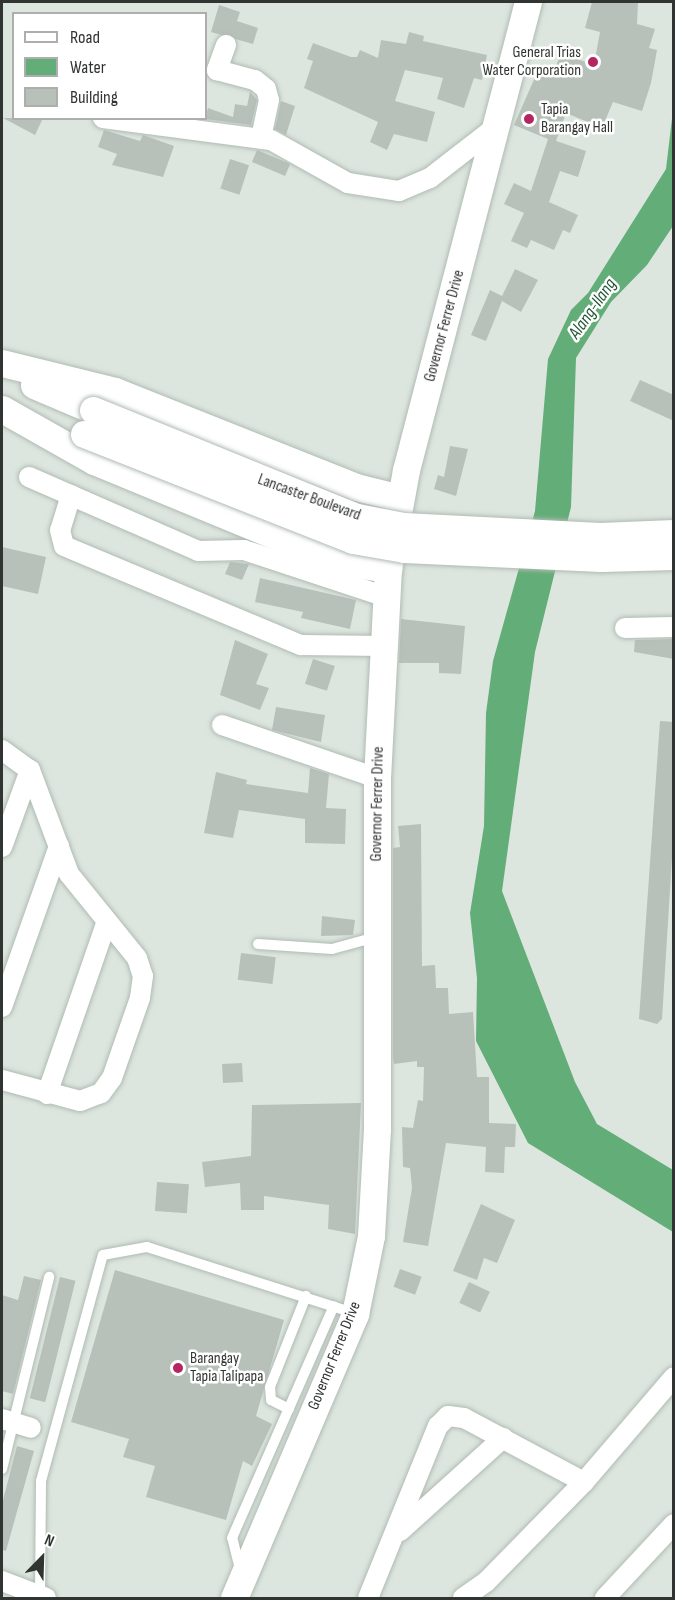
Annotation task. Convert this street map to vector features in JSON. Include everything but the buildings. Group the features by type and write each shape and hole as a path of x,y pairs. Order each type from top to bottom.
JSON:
{"main road":[{"name":"Governor Ferrer Drive","path":"238,1588 344,1310 372,1224 377,1129 377,778 388,569 400,498 528,2"},
{"path":"2,363 115,391 356,488 400,498"},
{"name":"Lancaster Boulevard","path":"2,371 89,422 353,540 404,549 601,558 674,556"},
{"name":"Lancaster Boulevard","path":"2,400 89,422 357,517 403,526 600,536 674,533"},
{"path":"2,409 94,461 337,561 388,569"}],"street":[{"path":"226,45 217,70 255,81 266,89 269,100 261,138"},
{"path":"119,120 261,138 292,149 348,183 399,191 430,178 497,126"},
{"path":"29,477 198,551 244,550 386,597"},
{"path":"71,495 60,530 64,546 301,645 384,646"},
{"path":"625,628 674,627"},
{"path":"222,725 377,778"},
{"path":"2,750 30,770 74,882 140,967 143,976 137,1008 112,1078 101,1093 80,1101 47,1094 2,1080"},
{"path":"2,847 30,770"},
{"path":"2,1006 59,846"},
{"path":"47,1094 106,924"},
{"path":"463,1599 486,1582 584,1482 674,1377"},
{"path":"368,1599 398,1532 438,1426 448,1416 464,1418 584,1482"},
{"path":"398,1532 503,1438"},
{"path":"605,1599 674,1524"},
{"path":"2,1581 19,1584 40,1598"}],"lane":[{"path":"258,944 333,949 376,937"},
{"path":"40,1598 40,1480 103,1255 147,1247 344,1310 289,1409 232,1538 238,1588"},
{"path":"2,1469 49,1277"},
{"path":"289,1409 271,1400 270,1387 306,1296"}],"water":[{"name":"Alang-Ilang","path":"673,110 673,226 647,265 611,302 576,358 571,507 535,652 502,891 575,1082 597,1124 673,1170 673,1232 528,1143 476,1041 477,978 470,913 484,826 486,713 493,661 535,511 548,359 571,310 588,293 666,169"}],"place":[{"name":"General Trias Water Corporation","path":"593,62"},
{"name":"Tapia Barangay Hall","path":"529,119"},
{"name":"Barangay Tapia Talipapa","path":"178,1368"}]}
